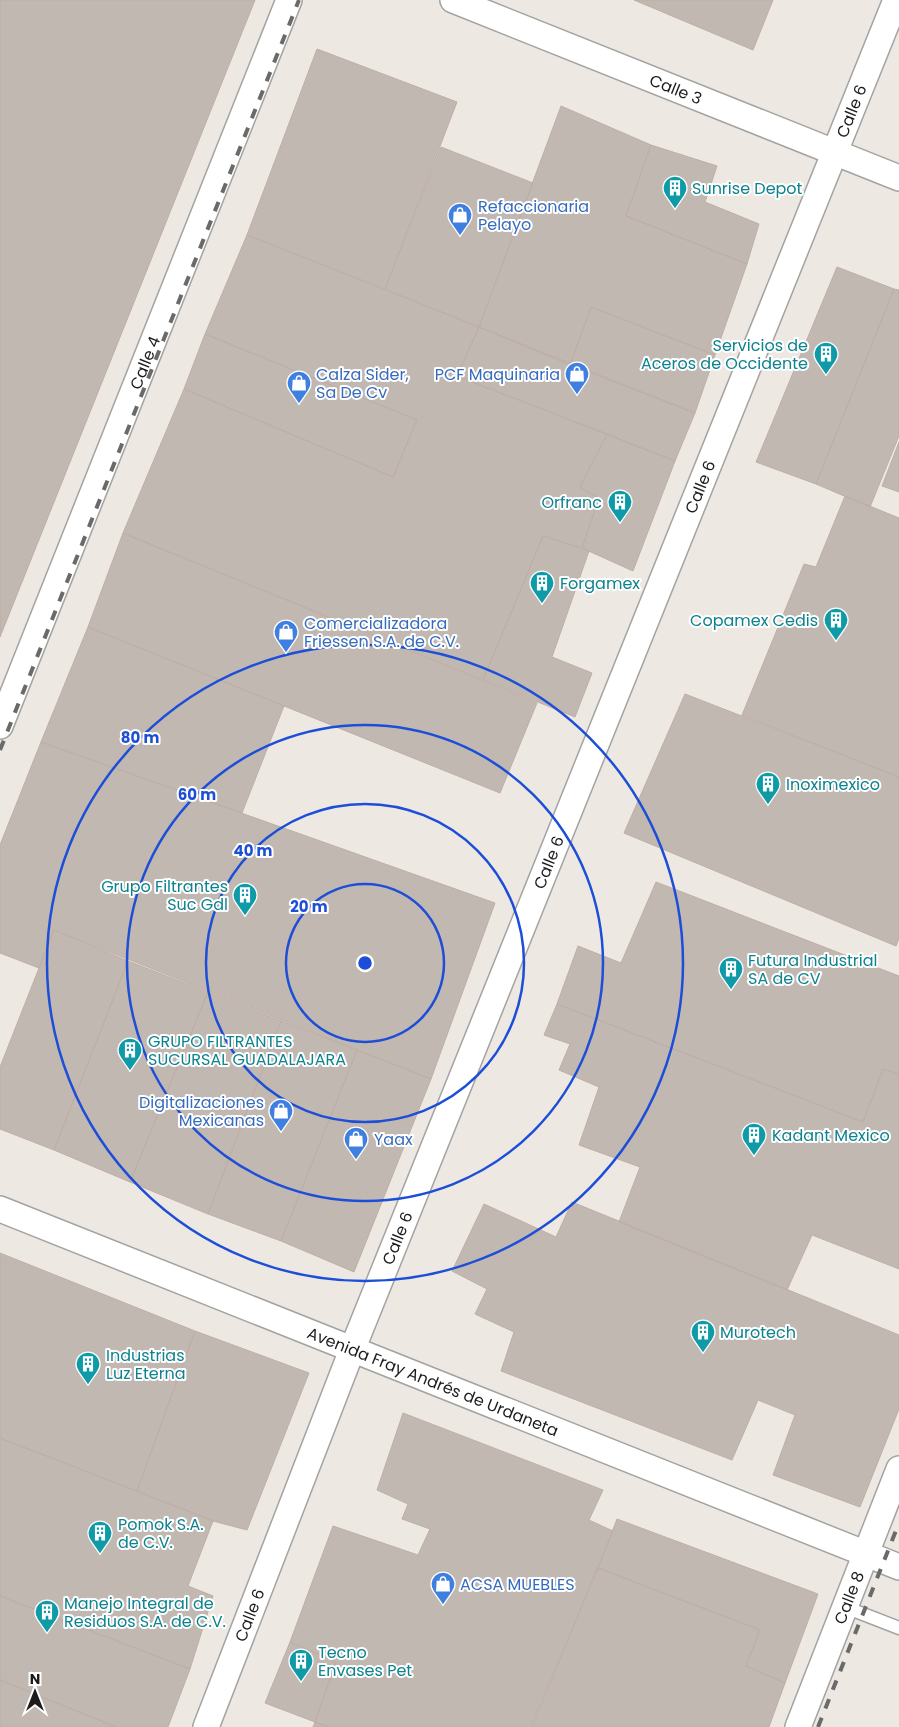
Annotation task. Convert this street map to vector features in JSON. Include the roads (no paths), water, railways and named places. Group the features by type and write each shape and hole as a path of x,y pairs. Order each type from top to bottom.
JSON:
{"street":[{"name":"Calle 4","path":"0,726 289,0"},
{"name":"Calle 3","path":"453,0 899,178"},
{"name":"Calle 6","path":"206,1727 352,1350 896,0"},
{"name":"Avenida Fray Andrés de Urdaneta","path":"0,1209 899,1567"},
{"name":"Calle 8","path":"799,1726 844,1606 899,1469"}],"lane":[{"path":"844,1606 899,1628"}],"railway":[{"path":"0,750 299,0"},
{"path":"818,1727 899,1523"}],"place":[{"name":"Sunrise Depot","path":"675,209"},
{"name":"Refaccionaria Pelayo","path":"460,236"},
{"name":"Servicios de Aceros de Occidente","path":"826,375"},
{"name":"PCF Maquinaria","path":"577,395"},
{"name":"Calza Sider, Sa De Cv","path":"299,404"},
{"name":"Orfranc","path":"620,523"},
{"name":"Forgamex","path":"542,604"},
{"name":"Copamex Cedis","path":"836,641"},
{"name":"Comercializadora Friessen S.A. de C.V.","path":"286,653"},
{"name":"Inoximexico","path":"768,805"},
{"name":"Grupo Filtrantes Suc Gdl","path":"245,916"},
{"name":"Futura Industrial SA de CV","path":"731,990"},
{"name":"GRUPO FILTRANTES SUCURSAL GUADALAJARA","path":"130,1071"},
{"name":"Digitalizaciones Mexicanas","path":"281,1132"},
{"name":"Kadant Mexico","path":"754,1156"},
{"name":"Yaax","path":"356,1160"},
{"name":"Murotech","path":"703,1353"},
{"name":"Industrias Luz Eterna","path":"88,1385"},
{"name":"Pomok S.A. de C.V.","path":"100,1554"},
{"name":"ACSA MUEBLES","path":"443,1605"},
{"name":"Manejo Integral de Residuos S.A. de C.V.","path":"47,1633"},
{"name":"Tecno Envases Pet","path":"301,1682"}]}
